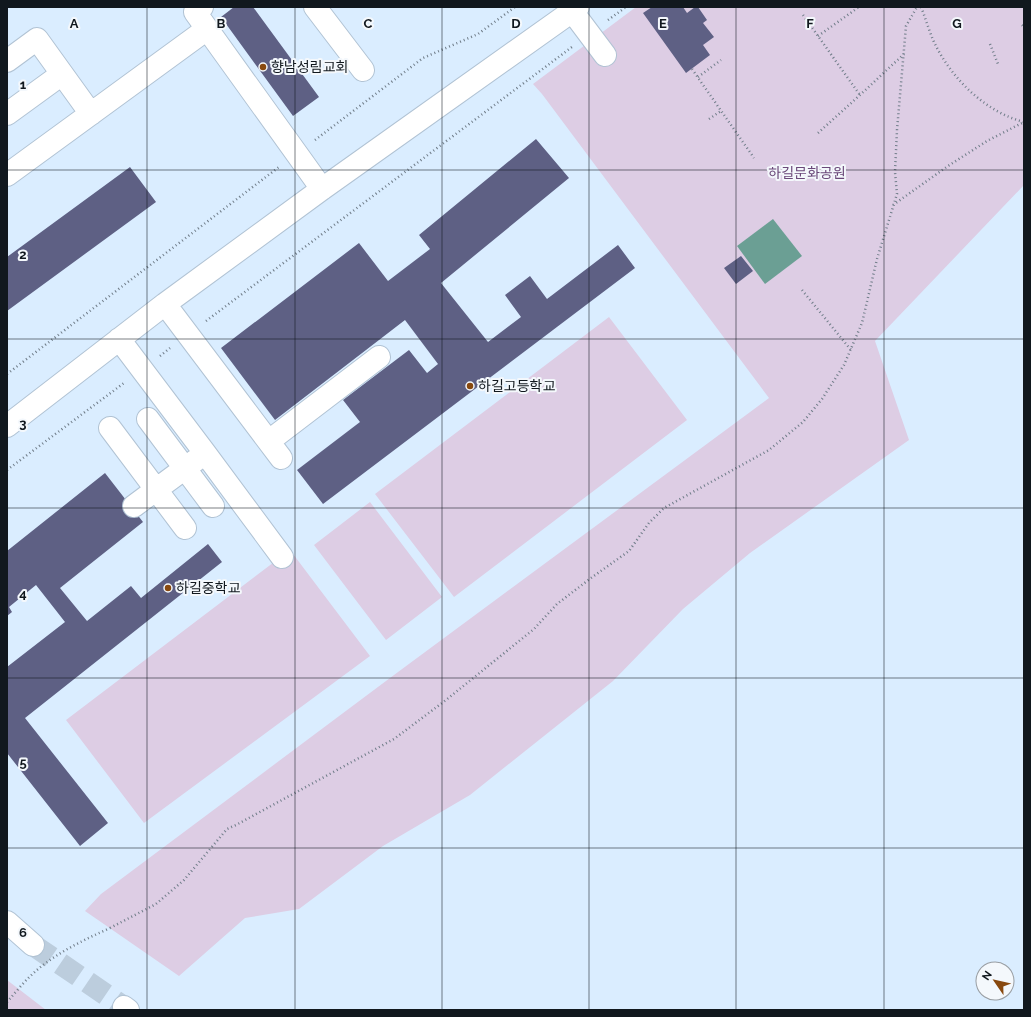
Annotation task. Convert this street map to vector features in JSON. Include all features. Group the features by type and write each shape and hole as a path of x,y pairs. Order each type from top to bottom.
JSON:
{"street":[{"path":"202,7 195,12 322,188"},
{"path":"315,7 363,70"},
{"path":"7,426 119,339 322,188 575,9 605,55"},
{"path":"7,175 207,29"},
{"path":"7,61 37,39 91,114"},
{"path":"7,114 62,74"},
{"path":"166,304 275,449 379,356"},
{"path":"119,339 282,557"},
{"path":"148,419 213,506"},
{"path":"110,428 185,528"},
{"path":"134,506 205,453"},
{"path":"7,922 33,945"}],"path":[{"path":"7,374 423,58 478,34 515,7"},
{"path":"7,470 626,7"},
{"path":"818,36 859,7"},
{"path":"7,1002 36,971 58,955 156,904 184,880 227,829 394,739 446,700 534,629 557,604 629,551 649,523 664,508 769,450 803,422 822,400 844,365 862,323 877,259 897,194 895,172 897,130 906,26 917,7"},
{"path":"921,7 934,42 955,75 967,89 1000,113 1024,122"},
{"path":"803,15 860,95"},
{"path":"990,44 998,64"},
{"path":"818,133 904,54"},
{"path":"698,78 721,60"},
{"path":"692,69 754,158"},
{"path":"709,119 721,111"},
{"path":"893,205 954,162 988,141 1024,122"},
{"path":"802,290 851,350"}],"green space":[{"name":"하길문화공원","path":"636,7 1024,7 1024,185 875,341 909,440 750,553 683,609 613,681 470,795 383,846 299,909 245,918 179,976 85,911 101,894 769,398 533,84"},
{"path":"609,317 687,420 454,597 375,494"},
{"path":"370,502 442,597 386,640 314,545"},
{"path":"290,550 370,656 144,823 66,720"},
{"path":"7,980 46,1010 7,1010"}],"shaded area":[{"path":"773,219 802,256 765,284 737,246"}],"building":[{"path":"234,7 253,7 319,97 293,116 221,17"},
{"path":"652,7 683,7 687,13 695,7 698,7 707,20 703,23 714,37 703,45 710,55 686,73 643,13"},
{"path":"536,139 569,178 441,283 488,342 521,317 505,295 530,276 547,299 618,245 635,268 323,504 297,470 360,422 343,400 409,350 427,373 438,364 405,320 275,420 221,348 359,243 388,281 430,249 419,235"},
{"path":"130,167 156,202 7,311 7,257"},
{"path":"741,256 753,271 736,284 724,268"},
{"path":"105,473 143,522 60,588 87,621 131,586 141,598 208,544 222,562 25,718 108,823 80,846 7,753 7,667 65,622 36,585 9,607 12,612 7,616 7,551"}],"tunnel":[{"path":"33,945 124,1007"}],"place":[{"name":"향남성림교회","path":"263,67"},
{"name":"하길고등학교","path":"470,386"},
{"name":"하길중학교","path":"168,588"}]}
